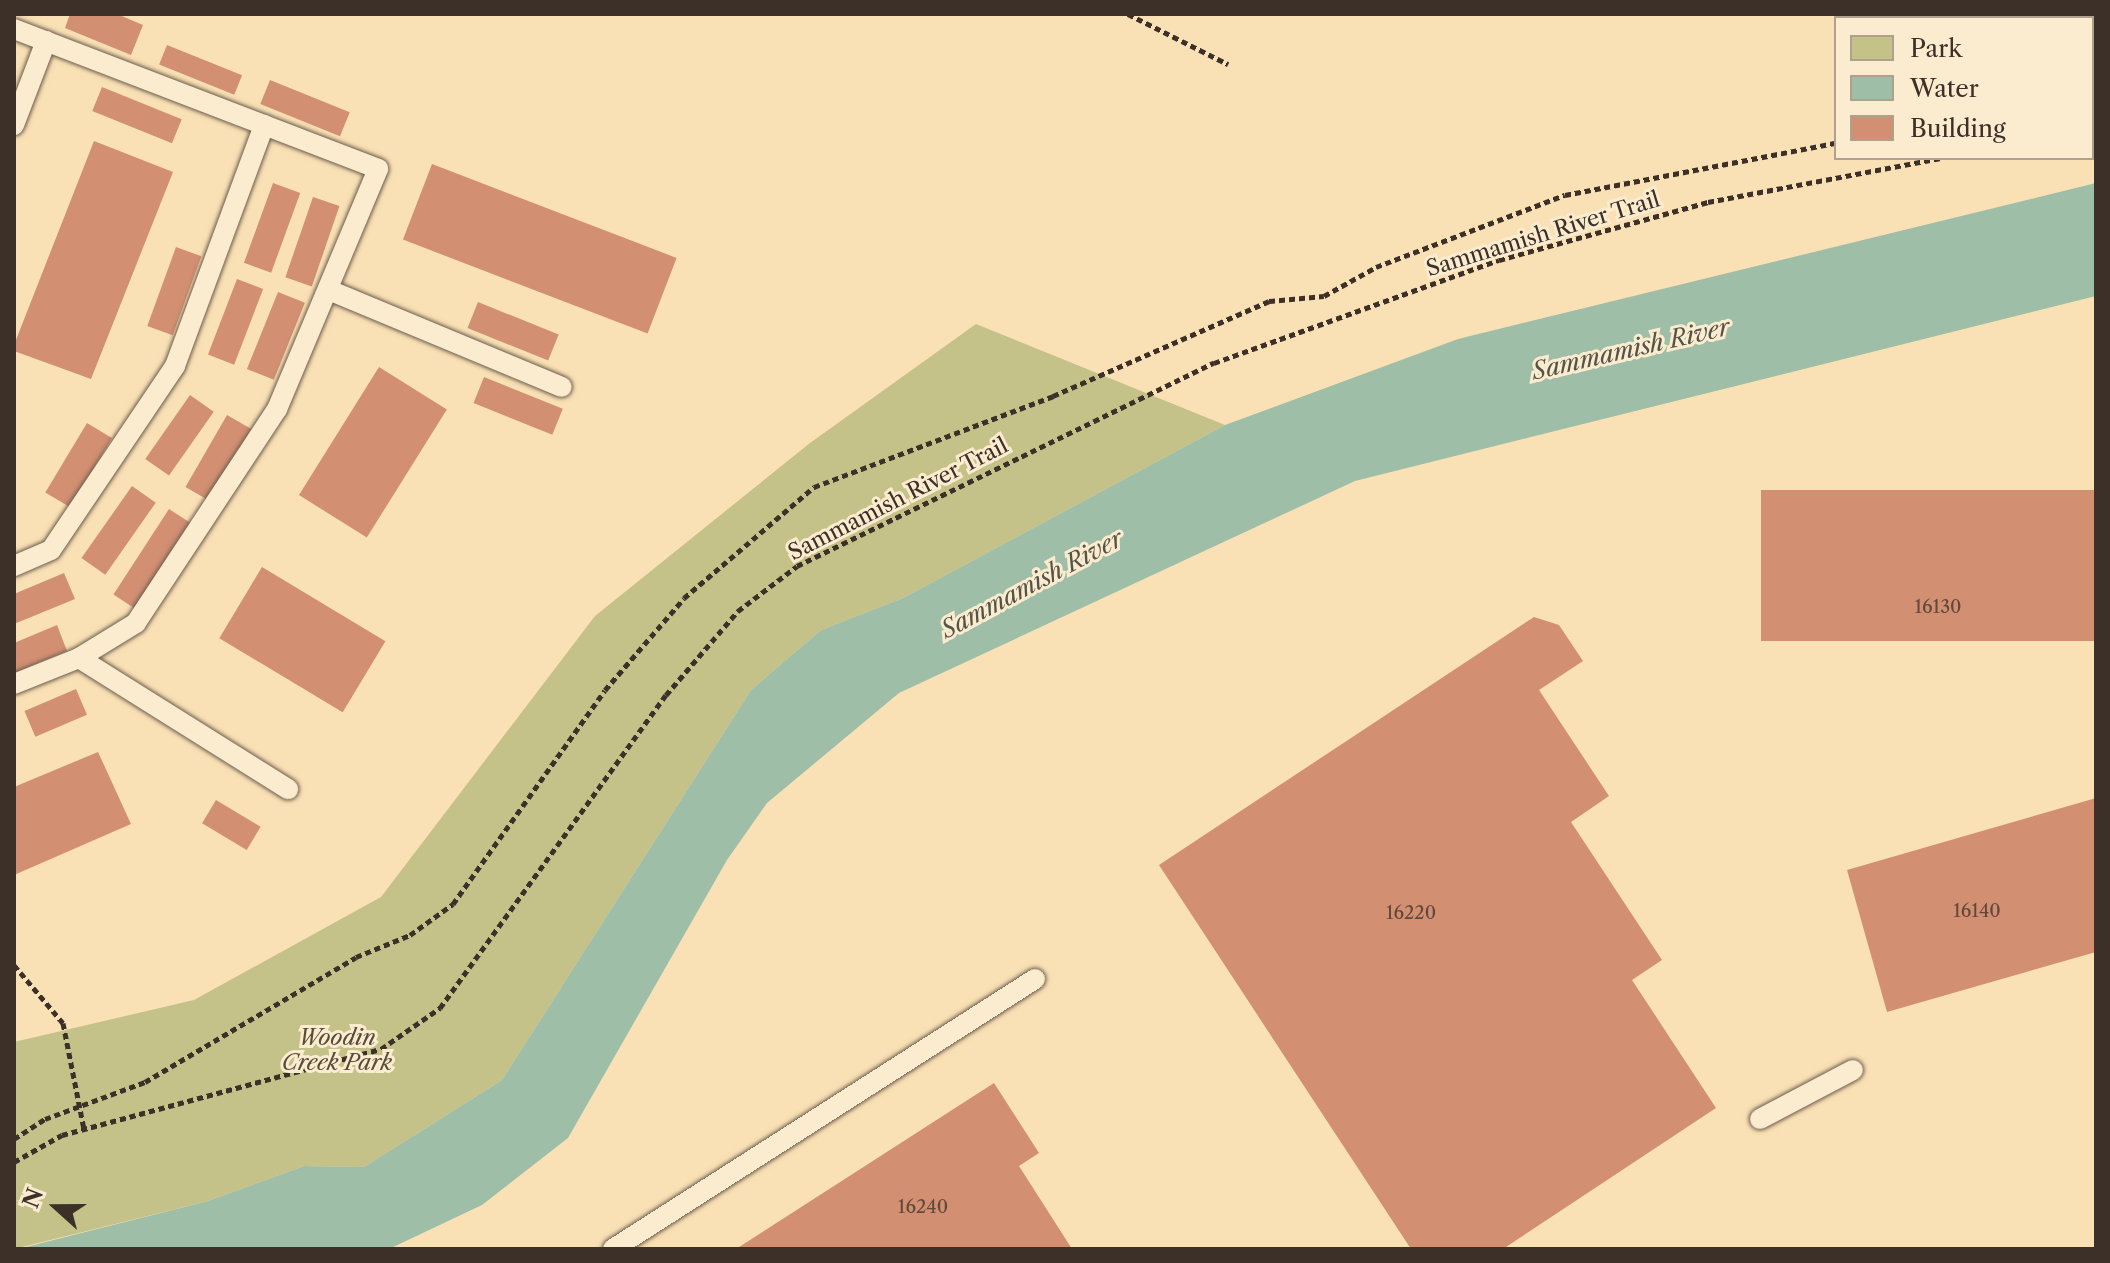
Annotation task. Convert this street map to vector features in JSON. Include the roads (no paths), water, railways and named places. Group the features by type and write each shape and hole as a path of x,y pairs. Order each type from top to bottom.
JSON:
{"lane":[{"path":"14,29 378,169 277,409 136,623 79,658 14,684"},
{"path":"14,125 46,41"},
{"path":"14,566 51,550 175,366 264,125"},
{"path":"329,290 562,387"},
{"path":"79,658 288,789"},
{"path":"613,1249 1035,979"},
{"path":"1760,1119 1853,1070"}],"water":[{"name":"Sammamish River","path":"2096,183 2096,296 1355,481 899,693 767,803 727,860 568,1138 482,1205 389,1249 18,1249 208,1201 304,1166 364,1167 502,1080 751,690 821,630 903,598 1225,425 1458,339"}],"park label":[{"name":"Woodin Creek Park","path":"337,1050"}]}
